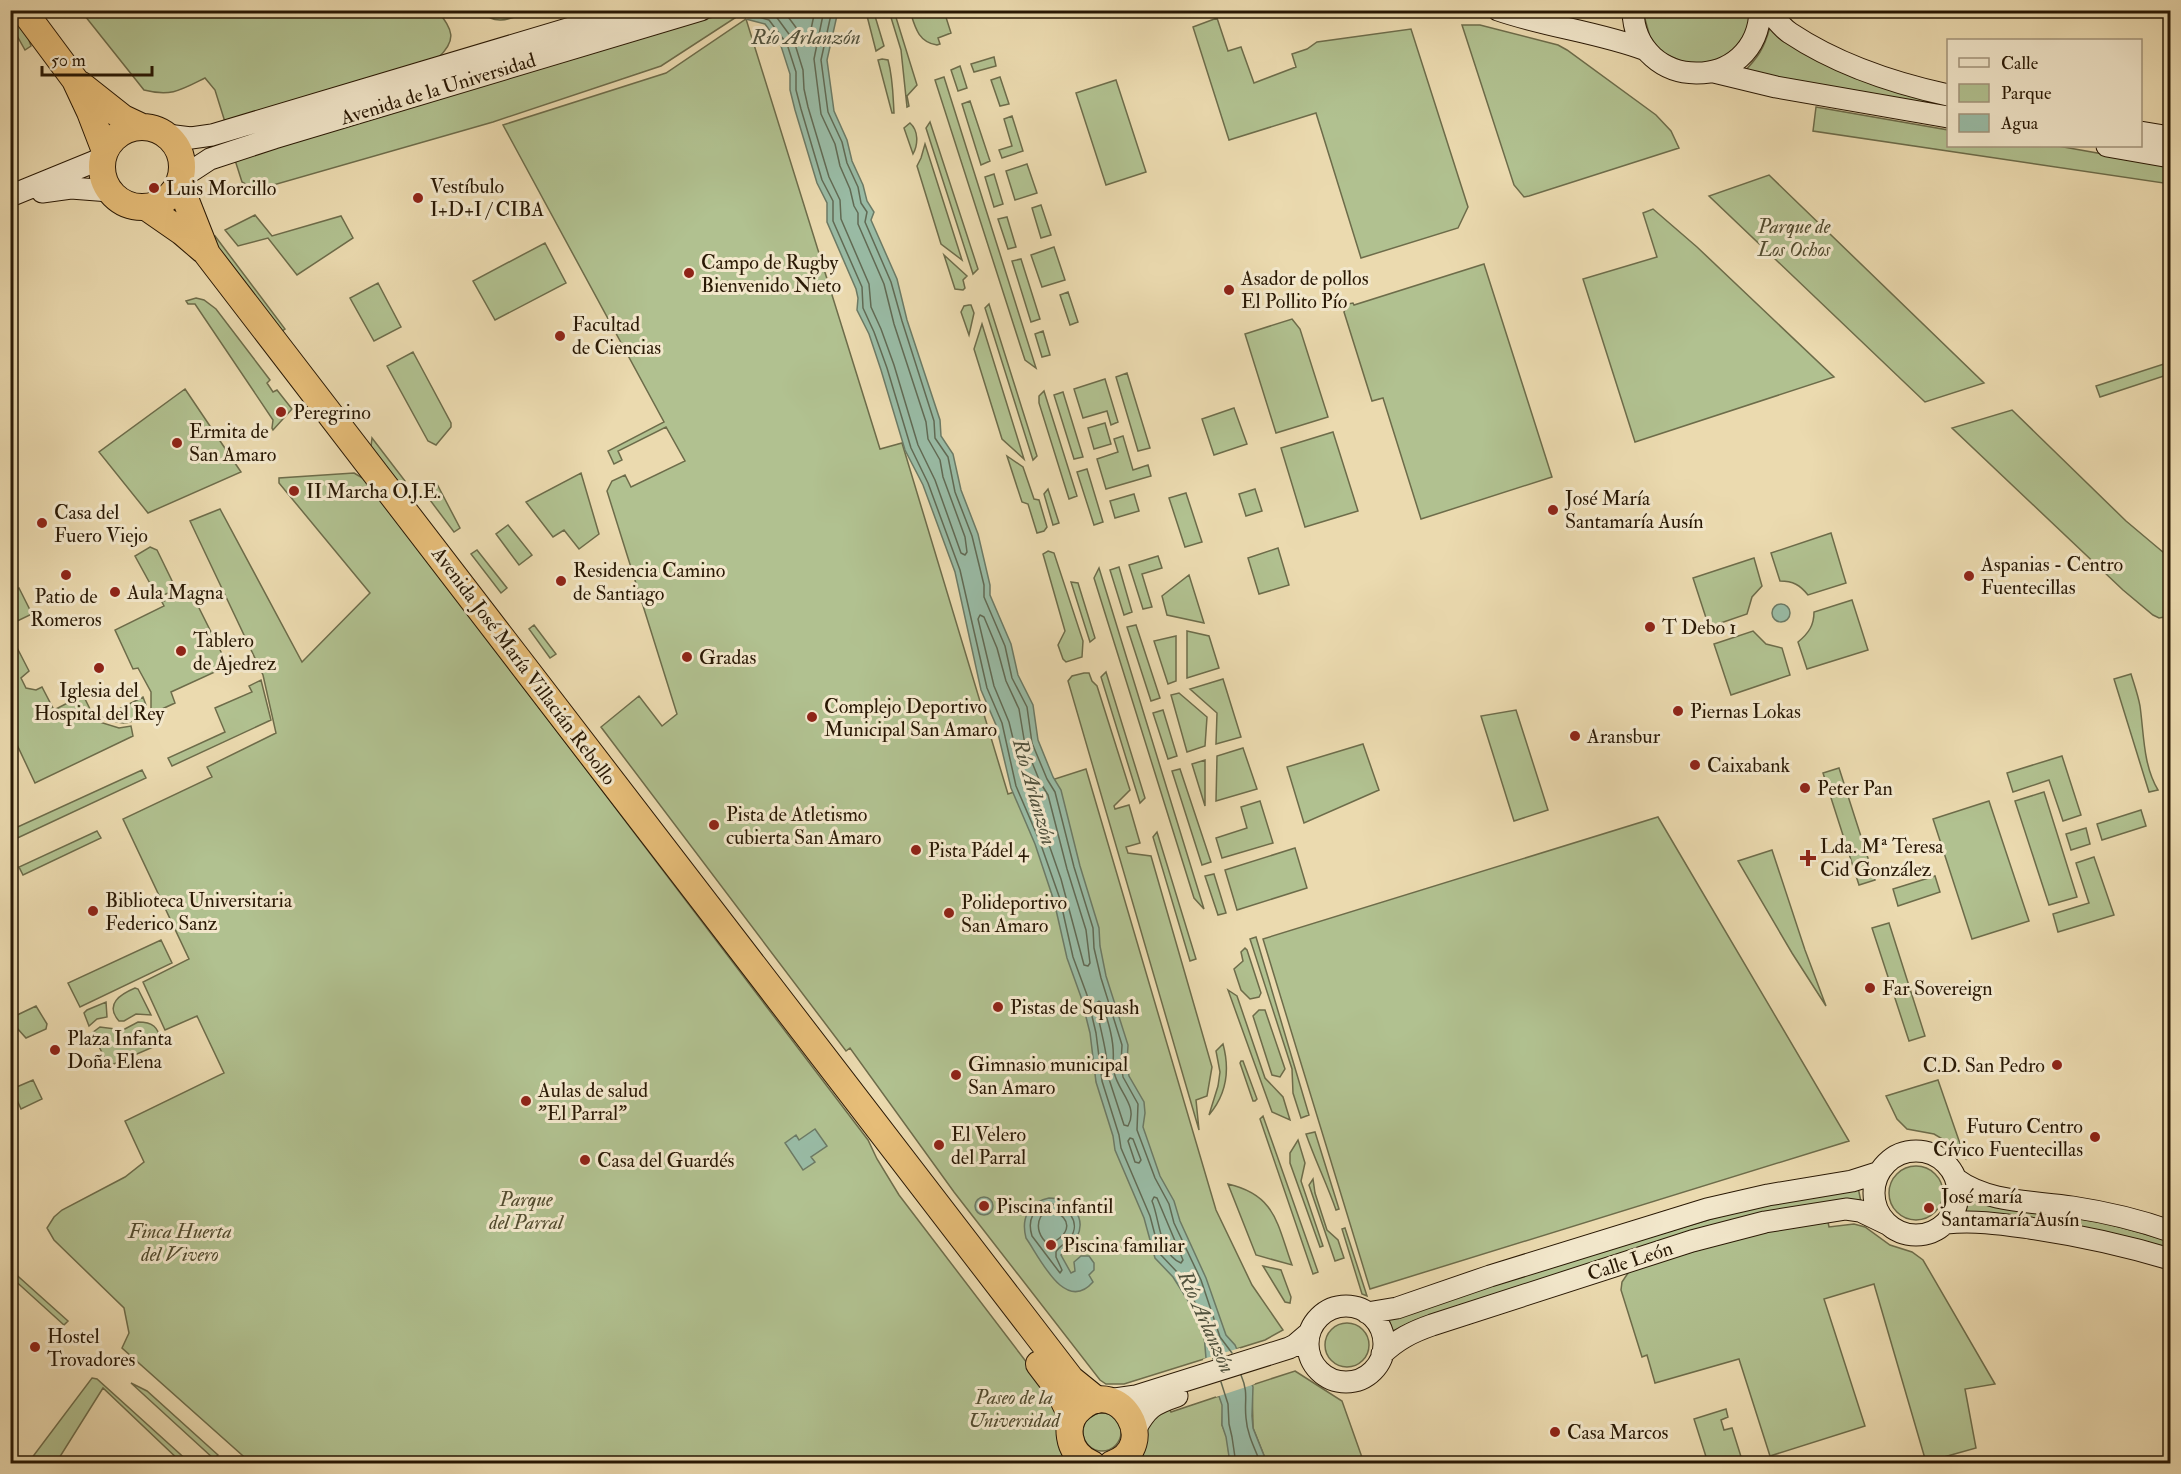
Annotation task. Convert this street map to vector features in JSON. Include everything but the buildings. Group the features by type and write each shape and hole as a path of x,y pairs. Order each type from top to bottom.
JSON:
{"highway":[{"path":"22,10 75,80 90,112 104,155 102,173 110,191 129,205 146,207 166,199 180,181 182,167 176,146 167,135 123,118 75,80"},
{"path":"104,155 117,135 127,129 140,126"},
{"name":"Avenida José María Villacián Rebollo","path":"180,181 201,248"},
{"name":"Avenida José María Villacián Rebollo","path":"146,207 201,248 1071,1379 1102,1400 1126,1410 1132,1421 1128,1451"},
{"name":"Avenida José María Villacián Rebollo","path":"886,1139 898,1172 1058,1389 1072,1418"},
{"path":"1092,1464 1082,1459 1074,1448 1069,1433 1072,1418 1083,1406 1102,1400"}],"main road":[{"name":"Avenida de la Universidad","path":"167,135 191,138 222,133 631,10"},
{"name":"Avenida de la Universidad","path":"180,181 210,159 701,10"},
{"path":"1498,10 1554,27 1619,40 1646,50"},
{"path":"1633,10 1635,29 1646,50 1655,59 1673,70 1693,75 1714,72 1731,65 1744,53 1754,38 1760,21 1760,10"},
{"path":"1768,10 1788,32 1827,54 1868,73 1910,87 1947,95"},
{"path":"1714,72 1776,87 1947,117"},
{"path":"2142,132 2170,137"},
{"path":"2113,147 2170,157"},
{"path":"11,196 104,155"},
{"path":"11,196 71,188 110,191"},
{"path":"1924,1151 1940,1158 1947,1164 1956,1179 1959,1195 1955,1210 1946,1223 1935,1231 1916,1235 1900,1233 1887,1224 1877,1211 1874,1195 1878,1173 1891,1159 1903,1152 1924,1151"},
{"name":"Calle León","path":"1368,1313 1397,1308 1490,1276 1707,1209 1768,1195 1851,1182 1878,1173"},
{"path":"1956,1179 1968,1188 1990,1195 2084,1209 2170,1231"},
{"name":"Calle León","path":"1383,1354 1395,1342 1432,1325 1692,1241 1765,1222 1846,1209 1860,1210 1887,1224"},
{"path":"1946,1223 1984,1222 2066,1233 2106,1241 2170,1259"},
{"path":"1102,1400 1165,1394 1290,1354 1295,1345 1310,1333 1319,1317 1335,1308 1355,1307 1368,1313 1376,1321 1384,1343 1383,1354 1373,1371 1361,1379 1340,1382 1322,1374 1290,1354"},
{"path":"1310,1333 1308,1351 1312,1362 1322,1374"},
{"path":"1128,1451 1148,1409 1165,1394"}],"green space":[{"path":"81,11 438,11 451,34 448,45 438,58 225,122 215,90 205,78 176,91 162,93 144,90"},
{"path":"482,11 531,11 499,20 487,16"},
{"path":"739,11 741,14 661,66 493,122 256,190 242,182 235,160"},
{"path":"889,11 894,11 917,85 907,96 909,106 907,107 901,50"},
{"path":"910,11 944,11 951,33 938,38 940,44 937,45 925,41 918,33"},
{"path":"1645,11 1751,11 1749,28 1729,57 1694,67 1661,52 1650,37"},
{"path":"11,12 26,32 31,46 25,50 11,25"},
{"path":"866,12 875,16 884,46 876,51"},
{"path":"1217,18 1228,51 1241,47 1254,83 1296,67 1292,54 1307,49 1317,42 1411,29 1468,207 1458,228 1361,258 1316,113 1229,140 1193,27"},
{"name":"Complejo Deportivo Municipal San Amaro","path":"746,19 880,449 902,443 1008,794 1086,769 1216,1210 1252,1285 1283,1330 1265,1340 1124,1384 1106,1384 1100,1380 954,1192 850,1048 846,1051 601,727 639,696 662,726 677,714 607,491 612,481 625,475 631,487 685,461 666,427 618,451 622,460 614,464 608,451 664,422 503,125 666,73"},
{"path":"1462,25 1480,25 1558,45 1567,50 1656,115 1671,131 1679,148 1524,197 1514,185"},
{"path":"1770,27 1947,105 1947,109 1743,73 1760,52"},
{"path":"994,57 996,66 974,72 971,64"},
{"path":"878,60 888,60 890,67 894,113 892,113"},
{"path":"960,66 967,88 958,91 951,70"},
{"path":"944,77 1036,368 1025,360 935,80"},
{"path":"1000,77 1009,104 1000,106 991,80"},
{"path":"1116,80 1146,172 1106,185 1076,93"},
{"path":"970,101 990,161 981,165 962,104"},
{"path":"1816,107 1947,130 1947,147 2064,147 2170,166 2170,184 1813,131"},
{"path":"1012,116 1023,151 1002,158 999,150 1012,146 1004,119"},
{"path":"930,122 978,269 973,274 926,128"},
{"path":"910,123 917,138 913,154 904,128"},
{"path":"925,144 962,260 941,244 917,166"},
{"path":"1027,164 1037,193 1015,200 1006,171"},
{"path":"994,174 1003,204 994,207 985,177"},
{"name":"Parque de Los Ochos","path":"1769,175 1984,383 1925,402 1709,196"},
{"path":"1041,205 1051,235 1041,238 1032,208"},
{"path":"1653,209 1697,247 1834,377 1635,442 1583,279 1657,257 1643,213"},
{"path":"255,215 272,236 341,216 353,238 297,275 268,238 238,246 225,230"},
{"path":"1007,217 1016,247 1008,249 998,219"},
{"path":"215,236 285,329 279,333 209,239"},
{"path":"545,243 566,283 495,320 473,281"},
{"path":"1054,247 1065,280 1042,287 1031,255"},
{"path":"944,255 967,276 963,280 965,288 963,290 955,289"},
{"path":"1021,259 1040,319 1031,322 1012,261"},
{"path":"1484,264 1552,477 1421,519 1383,398 1372,401 1344,312 1348,304 1353,303 1354,305"},
{"path":"378,283 401,327 374,341 350,298"},
{"path":"1068,292 1078,322 1070,325 1060,295"},
{"path":"196,298 204,300 216,309 270,380 267,383 273,392 277,390 292,409 273,430 273,420 195,304 188,304 186,301"},
{"path":"989,304 1037,456 1033,460 985,308"},
{"path":"971,305 974,313 969,335 961,312 964,306"},
{"path":"1292,319 1300,329 1328,417 1276,433 1245,334"},
{"path":"982,324 1024,459 1002,439 974,349"},
{"path":"1043,331 1050,355 1042,357 1035,334"},
{"path":"413,352 451,423 451,427 436,445 428,441 387,366"},
{"path":"2170,362 2170,374 2100,397 2096,386"},
{"path":"1127,373 1150,448 1138,451 1116,377"},
{"path":"1105,379 1118,422 1111,425 1107,411 1083,418 1074,389"},
{"path":"185,389 241,472 148,513 99,452"},
{"path":"1044,391 1077,496 1069,499 1039,403 1039,396"},
{"path":"1063,392 1083,457 1074,459 1054,395"},
{"path":"1234,408 1247,444 1214,455 1202,419"},
{"path":"2012,410 2126,521 2170,558 2170,616 2159,618 2153,615 2123,590 1952,428"},
{"path":"1105,423 1111,444 1094,449 1088,428"},
{"path":"1333,432 1358,511 1305,527 1281,448"},
{"path":"1123,436 1133,470 1148,465 1151,476 1106,489 1097,459 1118,452 1114,439"},
{"path":"372,438 405,481 399,484 371,447"},
{"path":"1007,456 1023,467 1034,499 1039,500 1047,527 1044,531 1037,533 1028,504 1022,502"},
{"path":"1087,469 1103,522 1094,525 1077,472"},
{"name":"Parque del Parral","path":"354,473 366,480 868,1140 899,1195 1050,1393 1058,1409 1073,1463 251,1463 122,1348 129,1333 124,1308 54,1240 47,1228 62,1210 125,1177 144,1162 125,1121 224,1073 197,1016 165,1030 143,982 189,959 123,819 212,777 207,767 276,733 263,675 190,521 220,509 302,662 370,593 279,483 279,478"},
{"path":"581,473 599,534 579,549 564,530 553,537 526,502"},
{"path":"437,484 460,528 454,532 427,496"},
{"path":"1048,489 1059,523 1053,525 1044,494"},
{"path":"1255,489 1262,511 1246,516 1239,494"},
{"path":"1186,493 1202,542 1185,547 1169,498"},
{"path":"1134,494 1139,511 1115,518 1110,501"},
{"path":"508,525 532,555 519,565 496,534"},
{"path":"1831,533 1846,583 1808,595 1796,584 1780,581 1771,553"},
{"path":"150,547 157,550 176,589 158,598 135,556"},
{"path":"1278,548 1289,585 1259,594 1248,558"},
{"path":"477,550 507,588 501,593 471,554"},
{"path":"1048,551 1054,553 1083,641 1082,657 1066,662 1058,645 1065,631 1043,554"},
{"path":"1158,556 1162,568 1142,574 1152,607 1143,609 1129,565"},
{"path":"1754,558 1762,586 1752,597 1747,614 1709,627 1693,578"},
{"path":"1119,567 1132,612 1124,615 1110,570"},
{"path":"1099,568 1204,909 1194,898 1094,578"},
{"path":"1189,575 1204,623 1167,615 1162,596"},
{"path":"1071,582 1078,583 1095,638 1090,642"},
{"path":"19,588 32,614 11,624 11,592"},
{"path":"178,594 182,601 193,596 228,666 171,692 175,703 151,714 151,692 138,668 133,669 115,630 164,606 162,602"},
{"path":"1852,600 1868,650 1807,669 1798,642 1810,628 1814,612"},
{"path":"534,625 556,654 550,658 529,629"},
{"path":"1136,625 1160,698 1151,701 1127,627"},
{"path":"1187,631 1209,636 1219,668 1187,678"},
{"path":"1753,631 1766,644 1782,648 1790,675 1731,695 1714,644"},
{"path":"11,636 29,671 21,678 26,688 36,690 42,687 54,710 83,695 96,721 119,728 131,726 133,736 35,783 11,732"},
{"path":"1176,636 1176,681 1168,684 1154,641"},
{"path":"1106,672 1145,798 1140,803 1101,677"},
{"path":"1089,673 1097,686 1130,790 1114,806 1115,809 1129,805 1140,843 1126,847 1128,853 1151,856 1212,1067 1207,1096 1196,1100 1199,1130 1068,681 1072,676"},
{"path":"2131,674 2140,706 2149,770 2158,790 2149,792 2114,679"},
{"path":"1223,679 1241,737 1216,744 1217,713 1190,689"},
{"path":"261,680 271,720 172,766 168,758 225,732 215,708 252,692 249,686"},
{"path":"1179,693 1207,717 1205,746 1187,752 1171,695"},
{"path":"143,697 146,705 145,716 124,723 103,717"},
{"path":"1163,710 1177,756 1168,759 1153,713"},
{"path":"1516,710 1548,810 1514,821 1481,716"},
{"path":"1363,744 1379,790 1304,823 1287,767"},
{"path":"1243,748 1257,789 1216,801 1217,756"},
{"path":"2062,756 2081,815 2063,821 2049,780 2013,792 2007,773"},
{"path":"1205,760 1205,806 1192,764"},
{"path":"1839,768 1875,880 1859,885 1823,773"},
{"path":"1180,769 1211,862 1202,865 1172,771"},
{"path":"142,770 146,778 11,841 11,830"},
{"path":"2044,792 2077,897 2049,905 2015,801"},
{"path":"1260,801 1273,843 1222,858 1216,838 1247,828 1241,807"},
{"path":"1989,801 2029,921 1972,939 1933,819"},
{"path":"2141,810 2146,826 2102,840 2097,824"},
{"path":"1658,817 1849,1141 1370,1289 1263,939"},
{"path":"2086,828 2090,844 2071,850 2066,834"},
{"path":"97,831 101,838 23,875 19,867"},
{"path":"1157,832 1196,959 1190,961 1153,837"},
{"path":"1295,848 1307,888 1237,910 1225,870"},
{"path":"1772,850 1805,950 1826,1006 1738,861"},
{"path":"2094,857 2114,915 2058,932 2053,914 2089,903 2076,863"},
{"path":"1214,874 1226,913 1218,915 1205,876"},
{"path":"1935,876 1940,892 1898,906 1893,889"},
{"path":"1889,923 1925,1036 1909,1041 1872,928"},
{"path":"1256,937 1309,1115 1301,1118 1293,1093 1292,1069 1250,939"},
{"path":"161,940 172,963 80,1007 68,983"},
{"path":"1245,948 1261,993 1259,997 1250,999 1241,990 1234,969 1243,961 1241,952"},
{"path":"135,988 138,989 151,1015 136,1014 124,1021 119,1021 113,1010 116,1000"},
{"path":"1228,990 1237,996 1265,1078 1283,1097 1290,1120 1272,1112"},
{"path":"106,1002 107,1017 97,1019 89,1026 84,1013"},
{"path":"36,1006 47,1024 46,1029 26,1038 17,1028 13,1017"},
{"path":"1259,1010 1265,1010 1285,1069 1280,1077 1272,1075 1253,1016"},
{"path":"138,1022 154,1026 161,1041 158,1045 109,1066 92,1033 100,1027 123,1030"},
{"path":"1223,1044 1226,1063 1225,1082 1223,1091 1209,1115 1220,1072 1216,1051"},
{"path":"1241,1061 1243,1061 1257,1099 1255,1101 1253,1101"},
{"path":"33,1080 42,1099 21,1109 12,1089"},
{"path":"1938,1080 1965,1158 1946,1141 1934,1134 1907,1129 1897,1119 1886,1096"},
{"path":"1263,1116 1318,1272 1313,1274 1260,1119"},
{"path":"1315,1132 1339,1209 1336,1210 1306,1134"},
{"path":"1298,1140 1305,1163 1301,1181 1323,1246 1320,1247 1290,1163 1290,1153"},
{"path":"1911,1166 1921,1166 1931,1170 1939,1178 1943,1193 1939,1208 1931,1216 1921,1220 1911,1220 1901,1216 1893,1208 1889,1198 1889,1188 1893,1178 1901,1170"},
{"path":"1313,1179 1327,1230 1338,1240 1344,1258 1335,1261 1309,1185"},
{"path":"1228,1184 1244,1189 1265,1204 1278,1224 1292,1265 1256,1255"},
{"path":"1858,1187 1861,1202 1416,1320 1393,1331 1388,1318 1529,1273 1755,1206"},
{"path":"1968,1200 2105,1223 2170,1241 2170,1252 1966,1212"},
{"path":"1828,1222 1829,1227 1854,1224 1865,1227 1890,1245 1912,1252 1923,1260 1995,1384 1965,1389 1976,1448 1926,1462 1874,1284 1824,1299 1865,1426 1770,1456 1739,1359 1655,1383 1647,1355 1642,1357 1621,1290 1622,1282 1630,1270 1763,1231"},
{"path":"1345,1228 1367,1296 1362,1294 1342,1229"},
{"path":"1263,1266 1281,1270 1291,1297 1290,1303 1285,1302"},
{"path":"11,1270 68,1321 64,1325 11,1277"},
{"path":"1347,1323 1363,1329 1369,1345 1363,1361 1347,1367 1331,1361 1325,1345 1331,1329"},
{"path":"1295,1371 1342,1401 1364,1463 1267,1463 1253,1428 1252,1385"},
{"path":"92,1378 97,1379 190,1463 182,1463 103,1388 56,1463 28,1463"},
{"path":"131,1383 147,1391 218,1455 214,1459"},
{"path":"1219,1396 1223,1405 1222,1425 1227,1437 1230,1463 1143,1464 1142,1452 1148,1418 1167,1404 1171,1412"},
{"path":"1726,1409 1728,1417 1721,1420 1724,1430 1732,1428 1743,1463 1708,1463 1694,1419"},
{"path":"1102,1413 1115,1419 1121,1432 1115,1445 1102,1451 1089,1445 1083,1432 1089,1419"}],"water":[{"name":"Río Arlanzón","path":"743,11 838,11 827,60 834,111 847,140 867,201 874,212 871,220 897,279 907,320 940,420 941,436 953,454 961,490 978,534 990,585 990,595 1011,644 1018,675 1033,705 1038,740 1053,777 1061,790 1080,866 1099,928 1106,976 1128,1045 1129,1076 1144,1102 1143,1127 1160,1176 1174,1201 1180,1221 1206,1278 1226,1335 1235,1345 1253,1387 1253,1428 1267,1463 1230,1463 1222,1425 1222,1405 1206,1358 1204,1335 1187,1299 1173,1277 1155,1258 1144,1218 1115,1150 1113,1136 1096,1082 1090,1033 1081,997 1067,958 1054,901 1035,844 1011,788 996,725 981,690 955,572 923,485 905,450 869,334 857,310 856,289 827,222 827,203 817,183 795,110 790,90 790,74 781,46 765,24 746,19"},
{"path":"1781,604 1787,607 1790,613 1787,619 1781,622 1775,619 1772,613 1775,607"},
{"path":"815,1129 827,1146 811,1157 815,1162 803,1170 785,1143 796,1135 799,1140"},
{"name":"Piscina infantil","path":"980,1197 988,1197 993,1202 991,1213 980,1215 975,1210 975,1202"},
{"name":"Piscina familiar","path":"1049,1198 1064,1201 1075,1210 1078,1216 1080,1230 1077,1237 1061,1255 1071,1273 1075,1271 1074,1262 1081,1256 1089,1256 1094,1263 1094,1270 1089,1275 1093,1282 1083,1290 1073,1291 1063,1287 1054,1279 1026,1238 1025,1224 1028,1212 1036,1203"}],"pier":[{"path":"743,10 779,11 746,19"},
{"path":"1240,1348 1255,1384 1216,1397 1203,1359"}],"place":[{"name":"Luis Morcillo","path":"154,188"},
{"name":"Vestíbulo I+D+I / CIBA","path":"418,198"},
{"name":"Campo de Rugby Bienvenido Nieto","path":"689,273"},
{"name":"Asador de pollos El Pollito Pío","path":"1229,290"},
{"name":"Facultad de Ciencias","path":"560,336"},
{"name":"Peregrino","path":"281,412"},
{"name":"Ermita de San Amaro","path":"177,443"},
{"name":"II Marcha O.J.E.","path":"294,491"},
{"name":"José María Santamaría Ausín","path":"1553,510"},
{"name":"Casa del Fuero Viejo","path":"42,523"},
{"name":"Patio de Romeros","path":"66,575"},
{"name":"Aspanias - Centro Fuentecillas","path":"1969,576"},
{"name":"Residencia Camino de Santiago","path":"561,581"},
{"name":"Aula Magna","path":"115,592"},
{"name":"T Debo 1","path":"1650,627"},
{"name":"Tablero de Ajedrez","path":"181,651"},
{"name":"Gradas","path":"687,657"},
{"name":"Iglesia del Hospital del Rey","path":"99,668"},
{"name":"Piernas Lokas","path":"1678,711"},
{"name":"Complejo Deportivo Municipal San Amaro","path":"812,717"},
{"name":"Aransbur","path":"1575,736"},
{"name":"Caixabank","path":"1695,765"},
{"name":"Peter Pan","path":"1805,788"},
{"name":"Pista de Atletismo cubierta San Amaro","path":"714,825"},
{"name":"Pista Pádel 4","path":"916,850"},
{"name":"Lda. Mª Teresa Cid González","path":"1808,858"},
{"name":"Biblioteca Universitaria Federico Sanz","path":"93,911"},
{"name":"Polideportivo San Amaro","path":"949,913"},
{"name":"Far Sovereign","path":"1870,988"},
{"name":"Pistas de Squash","path":"998,1007"},
{"name":"Plaza Infanta Doña Elena","path":"55,1050"},
{"name":"C.D. San Pedro","path":"2057,1065"},
{"name":"Gimnasio municipal San Amaro","path":"956,1075"},
{"name":"Aulas de salud \"El Parral\"","path":"526,1101"},
{"name":"Futuro Centro Cívico Fuentecillas","path":"2095,1137"},
{"name":"El Velero del Parral","path":"939,1145"},
{"name":"Casa del Guardés","path":"585,1160"},
{"name":"Piscina infantil","path":"984,1206"},
{"name":"José maría Santamaría Ausín","path":"1929,1208"},
{"name":"Piscina familiar","path":"1051,1245"},
{"name":"Hostel Trovadores","path":"35,1347"},
{"name":"Casa Marcos","path":"1555,1432"}],"park label":[{"name":"Finca Huerta del Vivero","path":"180,1242"},
{"name":"Paseo de la Universidad","path":"1014,1408"}]}
